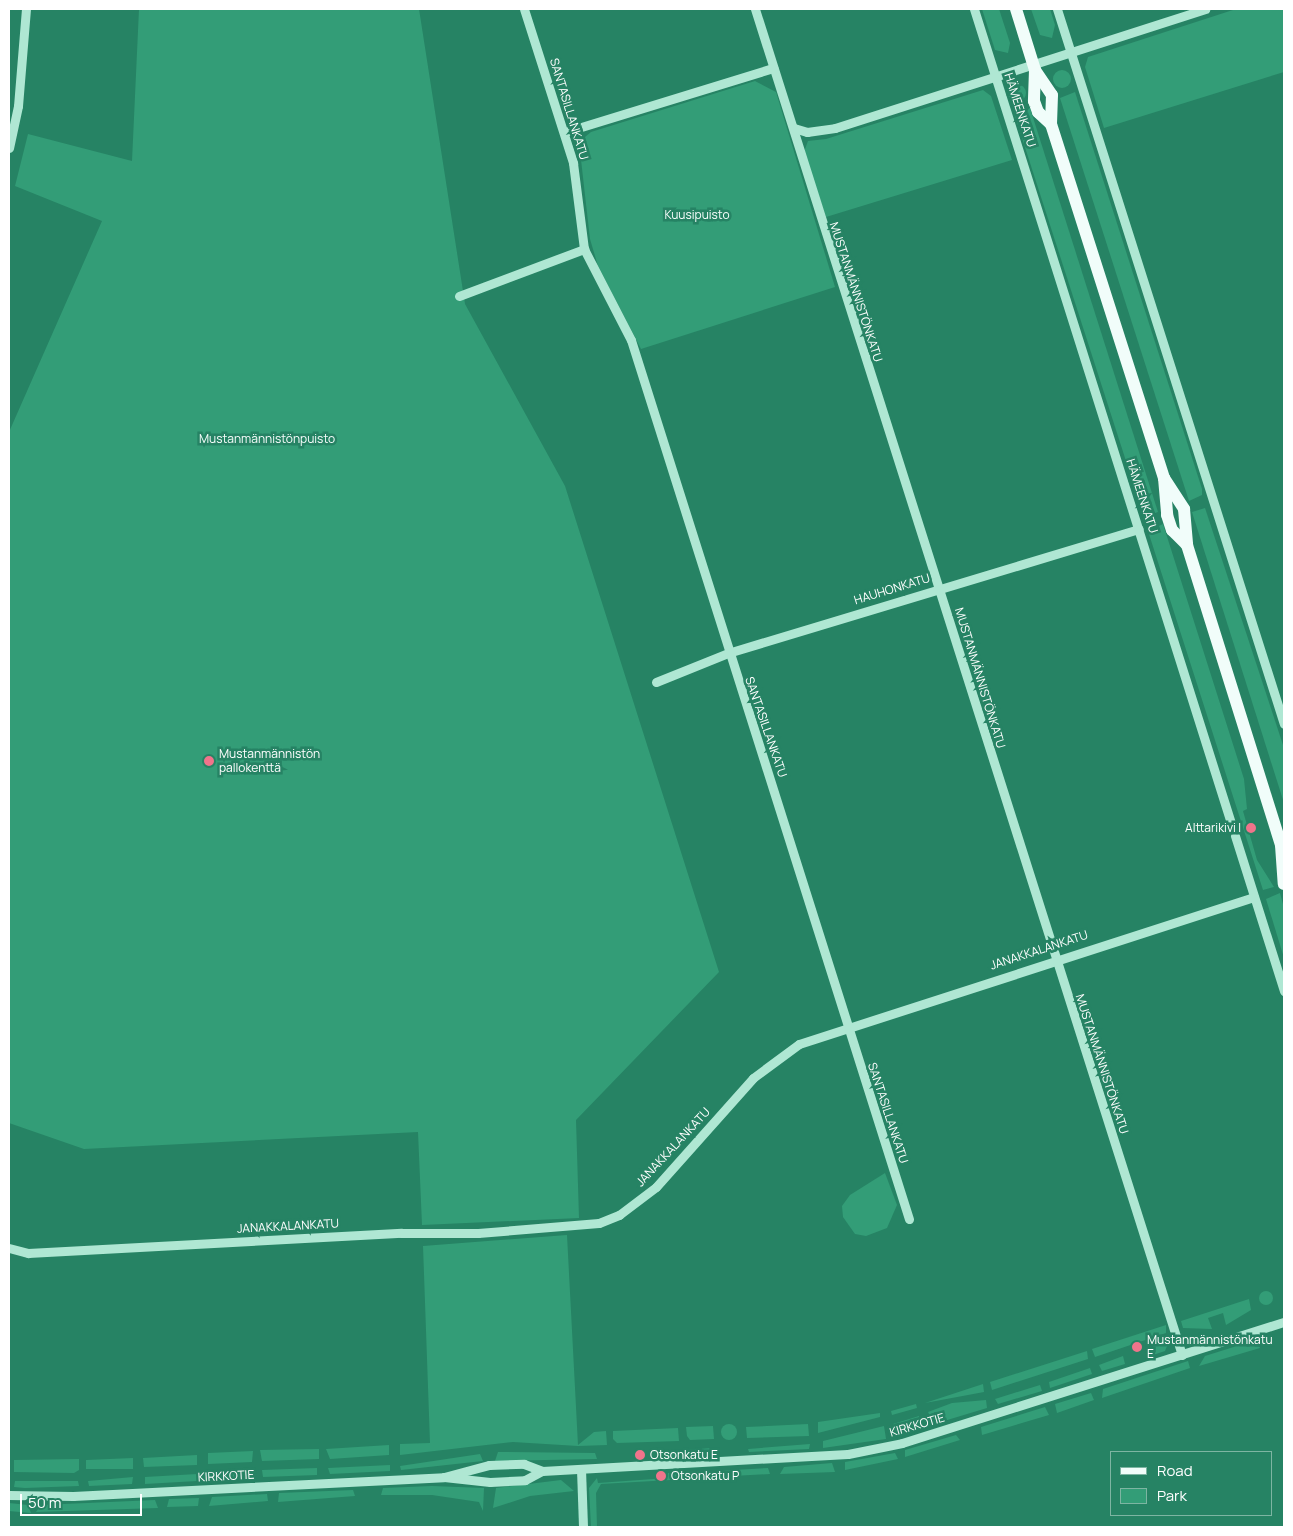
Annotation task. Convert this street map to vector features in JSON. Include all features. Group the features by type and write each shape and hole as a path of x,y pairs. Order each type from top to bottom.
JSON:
{"main road":[{"name":"HÄMEENKATU","path":"1016,9 1034,67 1052,95 1051,124 1164,478 1167,515 1172,530 1187,545"},
{"name":"HÄMEENKATU","path":"1034,67 1031,90 1038,112 1051,124"},
{"name":"HÄMEENKATU","path":"1164,478 1180,496 1188,523 1187,545 1282,848 1284,884"}],"street":[{"path":"9,148 18,106 26,9"},
{"name":"SANTASILLANKATU","path":"524,9 565,132 584,249 631,340 728,653 793,845 846,1026 909,1219"},
{"name":"MUSTANMÄNNISTÖNKATU","path":"755,9 794,128 797,152 1182,1355"},
{"name":"HÄMEENKATU","path":"974,9 1284,991"},
{"path":"1057,9 1284,724"},
{"path":"794,128 824,131 994,76 1034,67 1070,51 1205,9"},
{"path":"565,132 773,68"},
{"path":"459,296 584,249"},
{"name":"HAUHONKATU","path":"656,682 728,653 938,588 1139,529"},
{"name":"JANAKKALANKATU","path":"9,1248 28,1253 401,1233 478,1234 598,1223 619,1216 656,1187 773,1060 799,1044 846,1026 1055,958 1254,897"},
{"name":"KIRKKOTIE","path":"444,1477 490,1465 524,1464 542,1471 848,1454 902,1443 1284,1322"},
{"path":"581,1469 583,1527"},
{"name":"KIRKKOTIE","path":"9,1495 73,1496 444,1477 490,1482 525,1480 542,1471"}],"green space":[{"name":"Mustanmännistönpuisto","path":"139,9 419,9 465,304 565,486 719,972 576,1120 579,1218 422,1225 418,1132 84,1149 9,1123 9,432 102,221 15,186 28,134 132,161"},
{"path":"982,9 999,9 1010,43 1008,53 995,50"},
{"path":"1031,9 1050,9 1055,25 1052,38 1040,35"},
{"path":"1236,9 1284,9 1284,72 1104,128 1085,67 1088,57"},
{"path":"1058,70 1066,70 1071,75 1069,86 1058,88 1053,83 1053,75"},
{"name":"Kuusipuisto","path":"755,81 776,92 835,287 641,349 598,266 590,239 579,142 591,132"},
{"path":"1017,84 1025,89 1026,93 1021,101 1017,102 1009,97 1008,93 1013,85"},
{"path":"983,90 991,96 1012,160 826,217 804,152 808,141 826,139"},
{"path":"1075,92 1202,489 1202,495 1189,501 1060,98"},
{"path":"1030,108 1158,512 1144,517 1014,113"},
{"path":"1205,508 1284,748 1284,803 1192,512"},
{"path":"1163,524 1244,779 1247,809 1243,811 1257,860 1274,887 1263,890 1148,531"},
{"path":"1280,893 1284,908 1284,958 1266,899"},
{"path":"885,1173 897,1205 887,1228 866,1236 855,1234 843,1217 842,1206 850,1195"},
{"path":"567,1235 578,1445 594,1432 606,1431 607,1445 578,1446 513,1442 400,1455 400,1444 430,1443 423,1246"},
{"path":"1263,1291 1269,1291 1273,1298 1269,1305 1263,1305 1259,1301 1259,1295"},
{"path":"1249,1299 1251,1310 1226,1325 1223,1313 1208,1318 1212,1329 1183,1328 1181,1321"},
{"path":"1166,1325 1166,1333 1095,1357 1092,1349"},
{"path":"1256,1340 1260,1348 1199,1366 1205,1356"},
{"path":"1169,1341 1165,1351 1153,1355 1150,1347"},
{"path":"1087,1351 1088,1359 992,1390 990,1382"},
{"path":"1123,1356 1125,1364 1102,1371 1099,1365"},
{"path":"1188,1361 1190,1368 1102,1398 1103,1389"},
{"path":"1090,1368 1092,1374 1050,1388 1049,1382"},
{"path":"983,1384 984,1392 925,1403"},
{"path":"1040,1385 1042,1391 998,1404 995,1399"},
{"path":"1091,1393 1094,1400 1057,1413 1055,1404"},
{"path":"986,1400 987,1408 934,1424 928,1412 952,1403"},
{"path":"916,1404 917,1408 892,1415 891,1411"},
{"path":"1045,1407 1049,1415 982,1435 981,1427"},
{"path":"880,1413 880,1417 818,1433 818,1422"},
{"path":"919,1416 921,1429 896,1434 893,1424"},
{"path":"729,1424 735,1426 737,1432 735,1438 729,1440 723,1438 721,1432 723,1426"},
{"path":"808,1424 809,1436 747,1438 746,1427"},
{"path":"713,1426 714,1439 690,1440 687,1436 686,1427"},
{"path":"884,1426 886,1439 823,1448 823,1441"},
{"path":"678,1428 679,1441 617,1443 613,1439 613,1431"},
{"path":"956,1435 960,1440 905,1457 905,1450"},
{"path":"810,1444 809,1449 749,1452 748,1449"},
{"path":"389,1445 389,1455 330,1459 326,1449"},
{"path":"712,1448 711,1454 688,1456 687,1450"},
{"path":"319,1449 319,1459 262,1461 260,1450"},
{"path":"253,1451 252,1462 208,1464 208,1453"},
{"path":"498,1452 595,1453 597,1459 495,1461"},
{"path":"895,1453 898,1459 845,1470 845,1462"},
{"path":"480,1454 483,1461 401,1470 400,1466"},
{"path":"197,1455 197,1465 144,1467 143,1458"},
{"path":"133,1458 133,1469 86,1469 86,1460"},
{"path":"79,1459 79,1470 74,1473 14,1472 14,1460"},
{"path":"832,1463 835,1472 780,1474 784,1467"},
{"path":"390,1465 390,1471 330,1474 328,1468"},
{"path":"317,1468 317,1475 263,1477 262,1470"},
{"path":"768,1468 770,1474 715,1477 717,1471"},
{"path":"252,1471 251,1478 210,1480 208,1477 209,1473"},
{"path":"702,1471 705,1478 601,1484 596,1493 597,1527 591,1527 589,1488 597,1478 598,1483 667,1478 668,1473"},
{"path":"197,1474 197,1481 145,1484 145,1477"},
{"path":"133,1477 132,1484 89,1486 88,1481"},
{"path":"561,1480 574,1491 530,1496 493,1508 496,1488"},
{"path":"15,1481 78,1481 79,1486 25,1488 14,1487"},
{"path":"432,1486 484,1488 483,1511 479,1502 432,1495 381,1495 383,1488"},
{"path":"353,1490 355,1496 278,1502 279,1493"},
{"path":"267,1494 268,1501 209,1506 212,1497"},
{"path":"199,1498 198,1506 167,1507 169,1499"},
{"path":"155,1500 158,1508 36,1512 41,1505"},
{"path":"9,1503 28,1505 31,1513 9,1511"}],"place":[{"name":"Mustanmännistön pallokenttä","path":"209,761"},
{"name":"Alttarikivi I","path":"1251,828"},
{"name":"Mustanmännistönkatu E","path":"1137,1347"},
{"name":"Otsonkatu E","path":"640,1455"},
{"name":"Otsonkatu P","path":"661,1476"}]}
